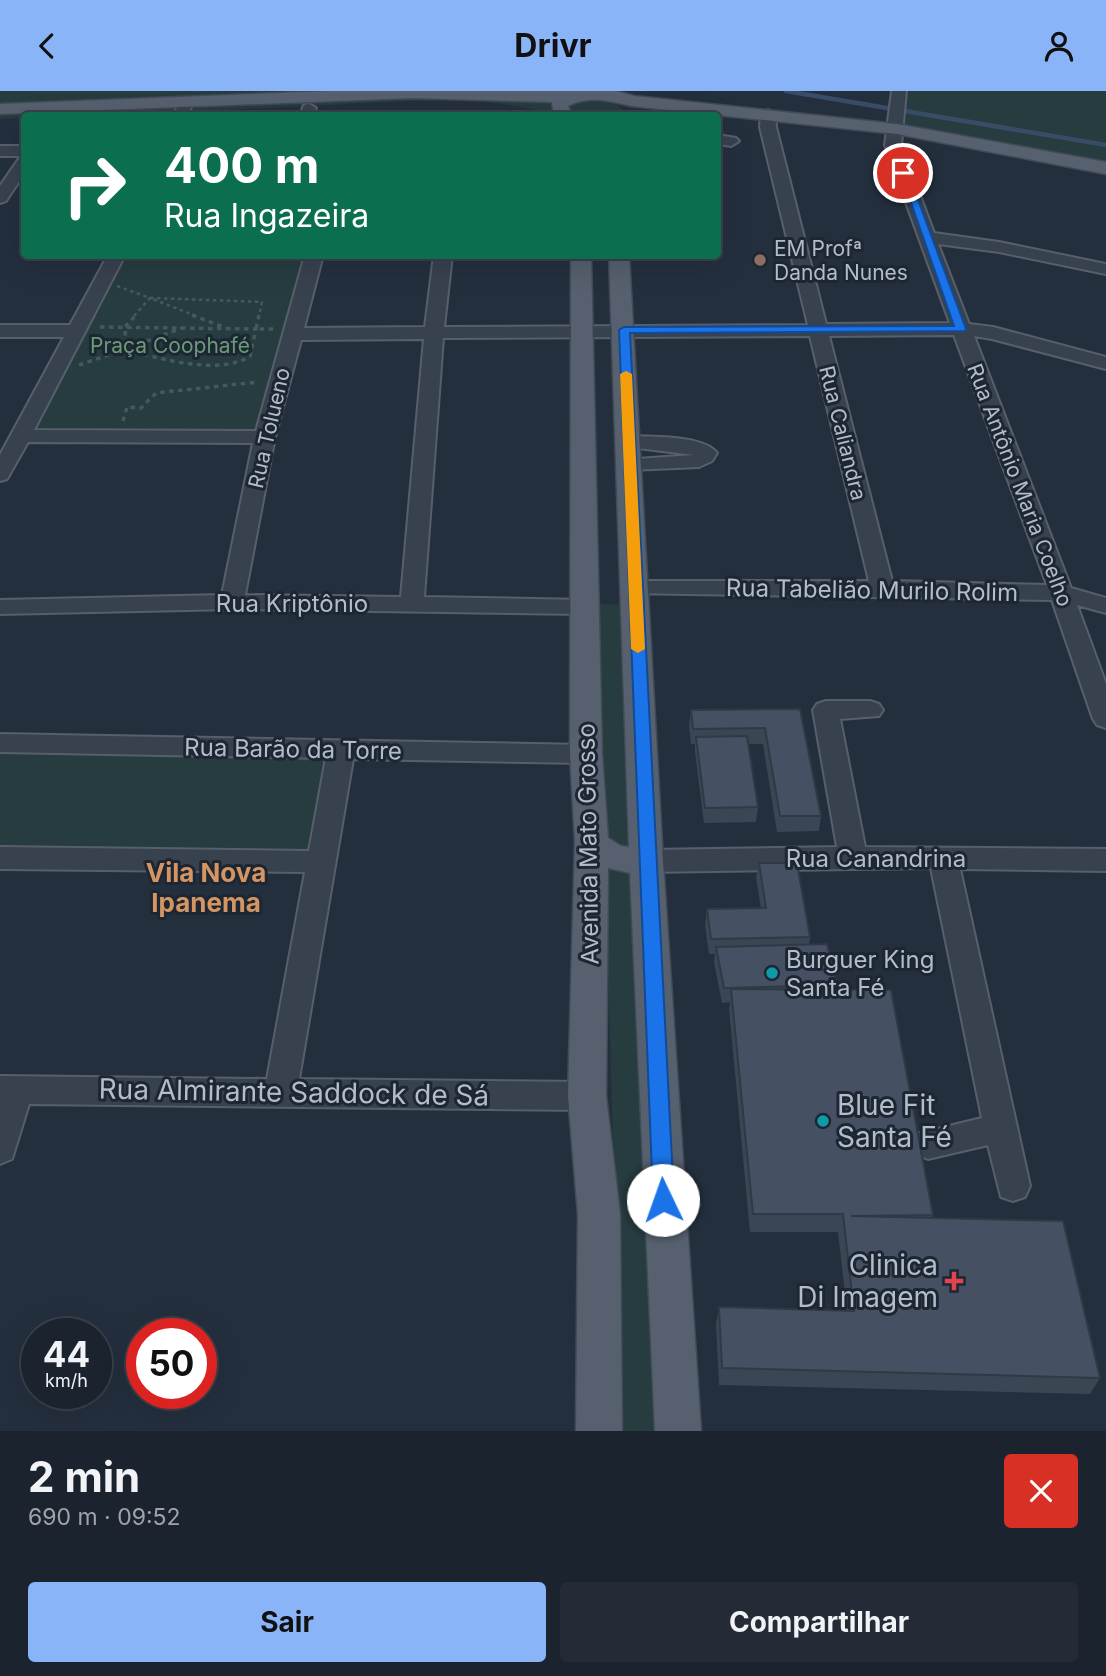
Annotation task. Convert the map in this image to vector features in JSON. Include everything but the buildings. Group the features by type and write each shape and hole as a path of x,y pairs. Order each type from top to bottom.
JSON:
{"main road":[{"path":"159,112 417,92 574,94 699,107 768,120"},
{"path":"559,112 559,104 574,94"},
{"path":"0,109 308,112 461,104 534,112"},
{"path":"897,117 1106,181"},
{"path":"721,123 897,117 1106,168"},
{"path":"0,121 21,120"},
{"name":"Avenida Mato Grosso","path":"581,259 586,754 592,842 587,1095 599,1214 599,1431"},
{"path":"619,259 630,453 646,861 678,1431"},
{"path":"584,607 621,611 637,630"},
{"path":"592,842 609,857 646,861"}],"street":[{"name":"Rua Antônio Maria Coelho","path":"897,117 927,237 1106,719"},
{"name":"Rua Caliandra","path":"768,120 882,588"},
{"path":"0,151 21,151"},
{"path":"0,198 21,167"},
{"path":"927,237 999,247 1106,269"},
{"path":"0,475 115,259"},
{"name":"Rua Tolueno","path":"232,602 265,437 313,259"},
{"path":"412,603 443,259"},
{"path":"292,331 434,334 817,328 961,329 993,333 1106,363"},
{"path":"0,331 76,331"},
{"path":"20,436 265,437"},
{"name":"Rua Tabelião Murilo Rolim","path":"635,588 882,588 1061,593 1106,606"},
{"name":"Rua Kriptônio","path":"0,607 232,602 584,607"},
{"path":"853,857 826,710 870,710"},
{"name":"Rua Barão da Torre","path":"0,743 586,754"},
{"path":"281,1092 341,751"},
{"name":"Rua Canandrina","path":"646,861 853,857 1106,860"},
{"path":"943,857 1013,1186"},
{"path":"0,858 320,862"},
{"path":"0,1149 9,1090"},
{"name":"Rua Almirante Saddock de Sá","path":"9,1090 587,1095"},
{"path":"928,1144 1001,1128"}],"path":[{"path":"103,281 230,329"},
{"path":"150,299 262,302 250,356 242,363 211,365 177,362 126,349 125,327 150,299"},
{"path":"125,327 292,331"},
{"path":"52,375 182,328"},
{"path":"118,436 127,407 141,408 156,393 248,384 280,378"}],"green space":[{"path":"0,91 573,91 553,101 553,112 471,101 442,101 177,112 21,112 21,118 0,119"},
{"path":"904,91 1106,91 1106,162 906,126 901,121"},
{"path":"589,98 615,102 623,111 567,112 567,106"},
{"name":"Praça Coophafé","path":"115,259 313,259 265,437 20,436"},
{"path":"598,604 629,605 663,1431 621,1431"},
{"path":"0,743 341,750 320,862 0,858"}],"waterway":[{"path":"786,91 1106,145"}],"slow traffic":[{"path":"626,374 638,649"}],"place":[{"name":"EM Profª Danda Nunes","path":"760,260"},
{"name":"Burguer King Santa Fé","path":"772,973"},
{"name":"Blue Fit Santa Fé","path":"823,1121"},
{"name":"Clinica Di Imagem","path":"954,1281"}],"district":[{"name":"Vila Nova Ipanema","path":"206,886"}],"route":[{"path":"663,1200 624,330 961,329 903,173"}]}
